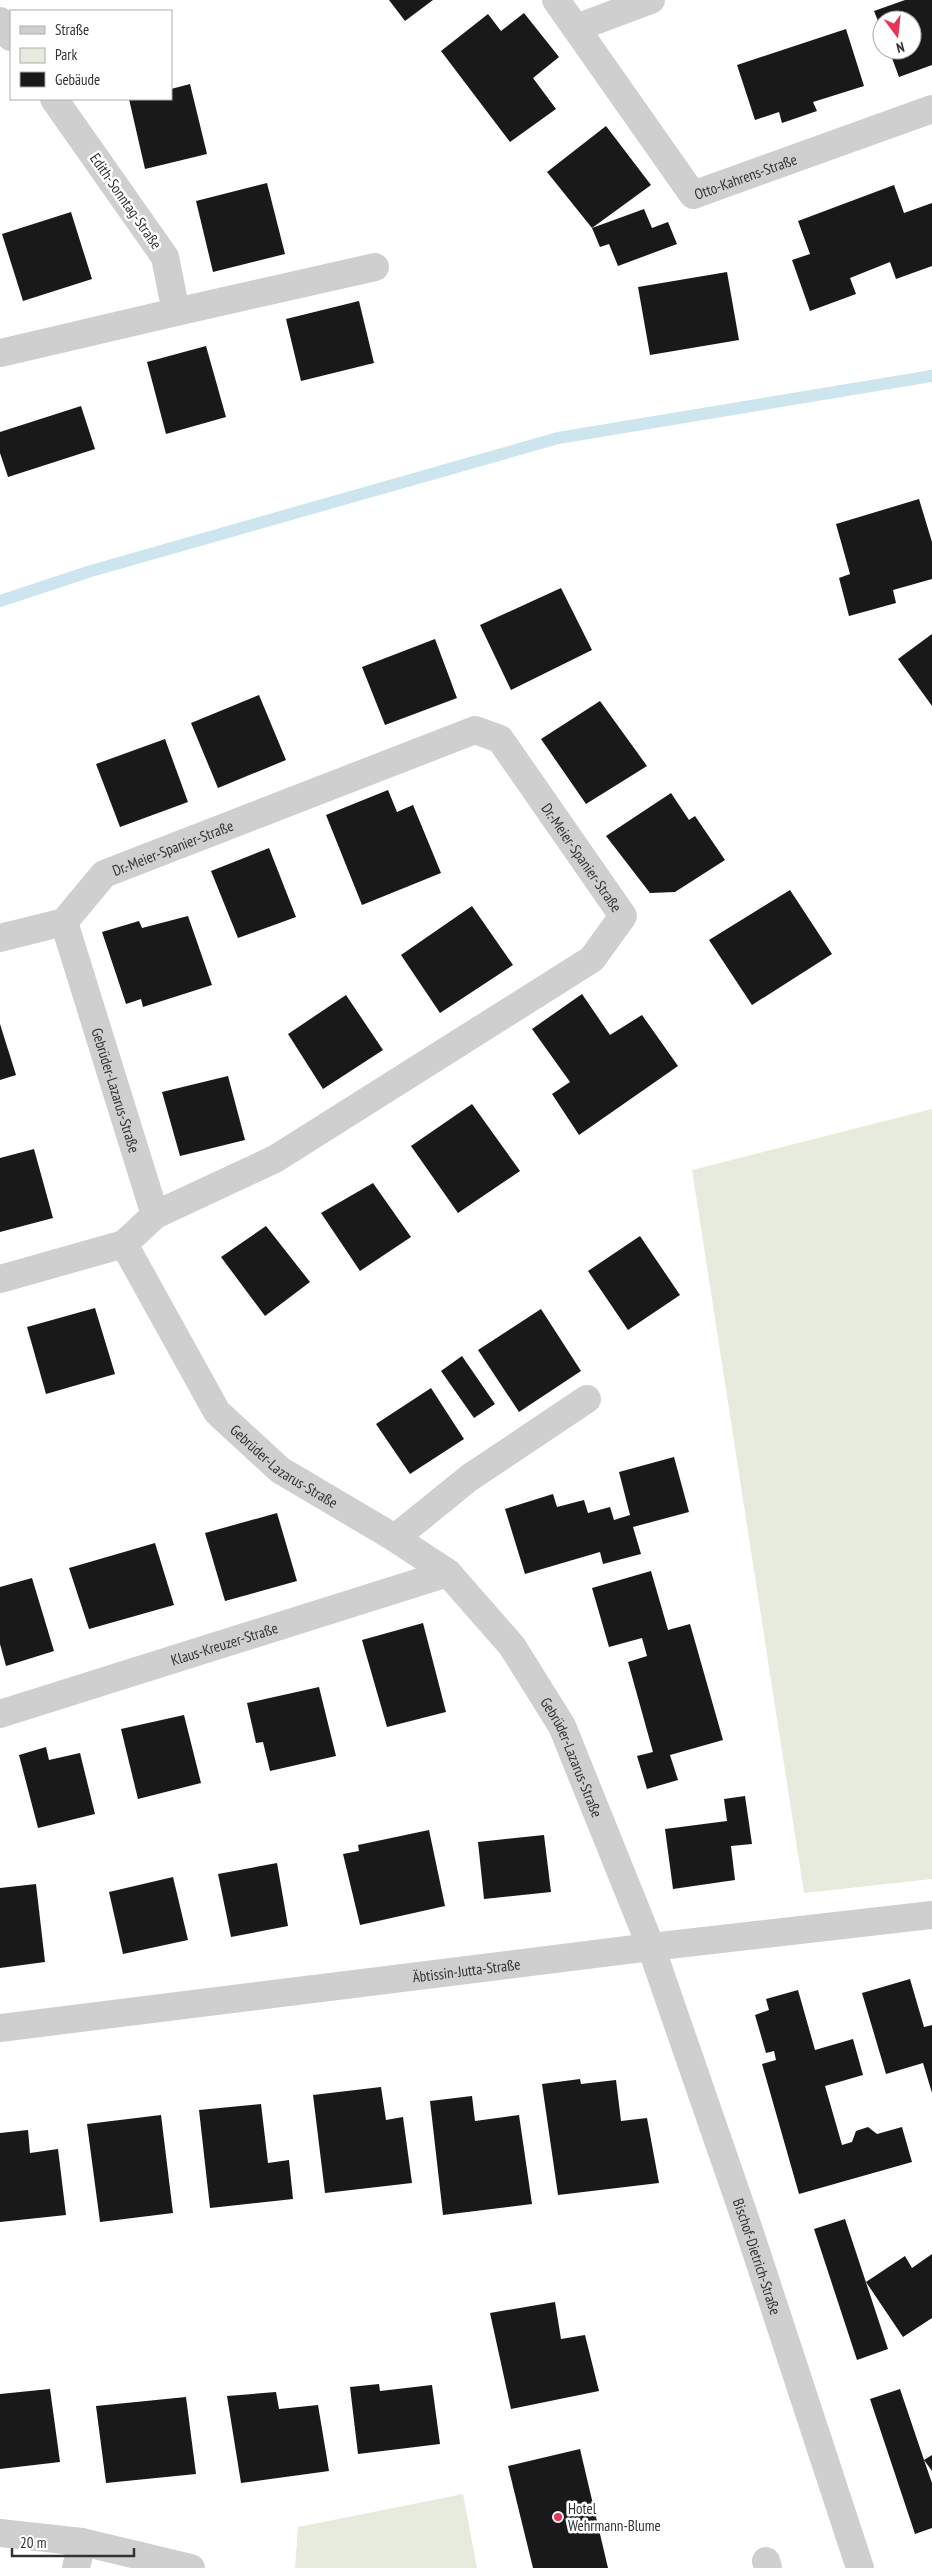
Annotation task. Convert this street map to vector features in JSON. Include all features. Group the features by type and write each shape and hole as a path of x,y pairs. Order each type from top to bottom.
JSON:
{"street":[{"name":"Otto-Kahrens-Straße","path":"556,0 693,195 932,109"},
{"path":"576,28 652,0"},
{"path":"0,20 10,35"},
{"name":"Edith-Sonntag-Straße","path":"55,100 165,257 176,312"},
{"path":"0,353 375,267"},
{"name":"Dr.-Meier-Spanier-Straße","path":"64,922 104,874 474,730 500,739 623,916 592,959 276,1159 155,1215"},
{"path":"0,938 64,922"},
{"name":"Gebrüder-Lazarus-Straße","path":"64,922 155,1215"},
{"path":"0,1279 124,1244 155,1215"},
{"name":"Gebrüder-Lazarus-Straße","path":"124,1244 217,1412 280,1470 395,1538 448,1573 512,1646 562,1726 651,1947"},
{"path":"395,1538 469,1478 587,1399"},
{"name":"Klaus-Kreuzer-Straße","path":"0,1714 448,1573"},
{"name":"Äbtissin-Jutta-Straße","path":"0,2028 651,1947 932,1915"},
{"name":"Bischof-Dietrich-Straße","path":"651,1947 748,2227 860,2568"},
{"path":"0,2532 82,2542 191,2568"},
{"path":"76,2568 82,2542"}],"green space":[{"path":"932,1109 932,1879 804,1893 692,1170"},
{"path":"463,2494 477,2568 295,2568 298,2527"}],"building":[{"path":"389,0 433,0 405,21"},
{"path":"905,0 932,0 932,65 899,77 893,60 922,60 922,10 877,10"},
{"path":"524,13 559,57 533,78 556,109 510,142 441,51 488,14 501,31"},
{"path":"846,29 864,86 813,102 817,111 782,123 779,112 755,120 737,65"},
{"path":"190,84 207,154 145,169 129,100 172,100 172,89"},
{"path":"606,126 651,185 592,228 547,172"},
{"path":"267,183 285,254 213,272 196,201"},
{"path":"894,185 904,213 932,203 932,266 896,279 890,262 850,278 856,294 810,311 792,260 810,254 798,221"},
{"path":"644,209 652,228 668,222 677,244 618,266 609,244 600,247 592,228"},
{"path":"71,212 92,279 23,301 2,234"},
{"path":"727,272 739,340 650,355 638,287"},
{"path":"359,301 374,363 301,381 286,319"},
{"path":"206,346 226,417 166,434 147,362"},
{"path":"81,406 95,449 8,477 0,453 0,432"},
{"path":"919,499 932,542 932,579 893,590 896,603 849,616 839,578 850,574 836,524"},
{"path":"561,588 592,650 511,690 480,625"},
{"path":"932,634 932,706 898,659"},
{"path":"435,639 457,698 385,725 362,667"},
{"path":"259,695 286,760 218,788 191,723"},
{"path":"600,701 647,766 586,804 541,739"},
{"path":"165,739 188,802 120,827 96,764"},
{"path":"388,790 397,812 413,805 441,873 362,905 326,815"},
{"path":"671,793 689,820 695,816 725,860 675,892 650,893 606,836"},
{"path":"269,848 296,917 238,938 211,871"},
{"path":"790,890 832,954 752,1005 709,940"},
{"path":"472,906 513,965 440,1013 401,955"},
{"path":"188,916 212,985 143,1007 141,999 126,1004 102,932 139,921 142,928"},
{"path":"582,994 610,1035 642,1015 678,1066 579,1135 552,1094 570,1082 532,1029"},
{"path":"346,995 383,1050 323,1089 288,1034"},
{"path":"0,1024 16,1075 0,1080"},
{"path":"228,1076 245,1140 180,1156 162,1092"},
{"path":"472,1104 520,1171 458,1213 411,1146"},
{"path":"34,1149 53,1218 0,1232 0,1158"},
{"path":"373,1183 411,1237 360,1271 321,1213"},
{"path":"266,1226 310,1282 265,1316 221,1257"},
{"path":"640,1236 680,1295 628,1330 588,1271"},
{"path":"95,1308 115,1374 46,1394 27,1327"},
{"path":"541,1309 581,1371 519,1412 478,1350"},
{"path":"462,1356 495,1404 474,1418 441,1371"},
{"path":"431,1388 464,1439 410,1474 376,1424"},
{"path":"674,1457 689,1512 633,1527 641,1554 603,1564 600,1552 525,1574 505,1509 553,1494 557,1507 584,1500 588,1513 610,1507 614,1520 630,1515 619,1472"},
{"path":"277,1513 297,1581 225,1601 205,1533"},
{"path":"155,1543 174,1605 89,1629 69,1568"},
{"path":"651,1571 668,1630 690,1624 723,1740 670,1755 678,1780 647,1789 637,1756 653,1752 628,1662 647,1656 642,1638 609,1647 592,1588"},
{"path":"32,1578 54,1651 6,1666 0,1644 0,1587"},
{"path":"423,1623 446,1712 387,1727 362,1640"},
{"path":"319,1687 336,1756 270,1771 263,1742 256,1743 247,1703"},
{"path":"184,1715 201,1783 138,1799 121,1729"},
{"path":"46,1747 49,1760 80,1753 95,1814 38,1828 19,1755"},
{"path":"745,1796 752,1844 731,1846 735,1880 673,1889 665,1829 727,1821 724,1799"},
{"path":"429,1830 445,1906 360,1925 343,1854 359,1851 358,1845"},
{"path":"544,1835 551,1892 484,1899 478,1842"},
{"path":"277,1863 288,1926 231,1937 218,1874"},
{"path":"173,1877 188,1940 123,1954 109,1892"},
{"path":"36,1884 45,1962 0,1968 0,1888"},
{"path":"910,1979 924,2027 932,2025 932,2093 923,2063 886,2074 862,1993"},
{"path":"798,1990 815,2050 853,2039 863,2075 825,2086 842,2145 852,2142 856,2131 868,2127 877,2134 902,2127 912,2162 799,2194 762,2064 776,2060 774,2051 766,2053 755,2015 769,2010 766,1999"},
{"path":"580,2079 581,2084 616,2080 621,2121 647,2118 659,2183 558,2195 542,2084"},
{"path":"381,2087 386,2120 403,2117 412,2183 325,2193 313,2095"},
{"path":"472,2096 475,2121 519,2115 532,2204 443,2215 430,2101"},
{"path":"261,2104 268,2163 289,2160 293,2199 210,2208 199,2110"},
{"path":"161,2115 173,2213 100,2222 87,2124"},
{"path":"28,2130 30,2153 58,2149 66,2215 0,2222 0,2133"},
{"path":"845,2219 888,2349 857,2360 814,2229"},
{"path":"932,2254 932,2318 903,2337 866,2282 905,2256 912,2268"},
{"path":"555,2302 561,2339 585,2335 599,2391 511,2409 490,2313"},
{"path":"379,2384 380,2391 432,2385 440,2444 358,2454 350,2387"},
{"path":"50,2389 60,2462 0,2469 0,2394"},
{"path":"900,2389 932,2483 932,2528 915,2534 870,2399"},
{"path":"276,2392 279,2409 318,2405 329,2471 241,2483 227,2396"},
{"path":"186,2397 196,2474 106,2483 96,2406"},
{"name":"Hotel Wehrmann-Blume","path":"580,2449 608,2568 533,2568 508,2466"},
{"path":"932,2455 932,2471 924,2460"}],"waterway":[{"path":"0,601 91,571 558,438 932,376"}],"place":[{"name":"Hotel Wehrmann-Blume","path":"558,2517"}]}
